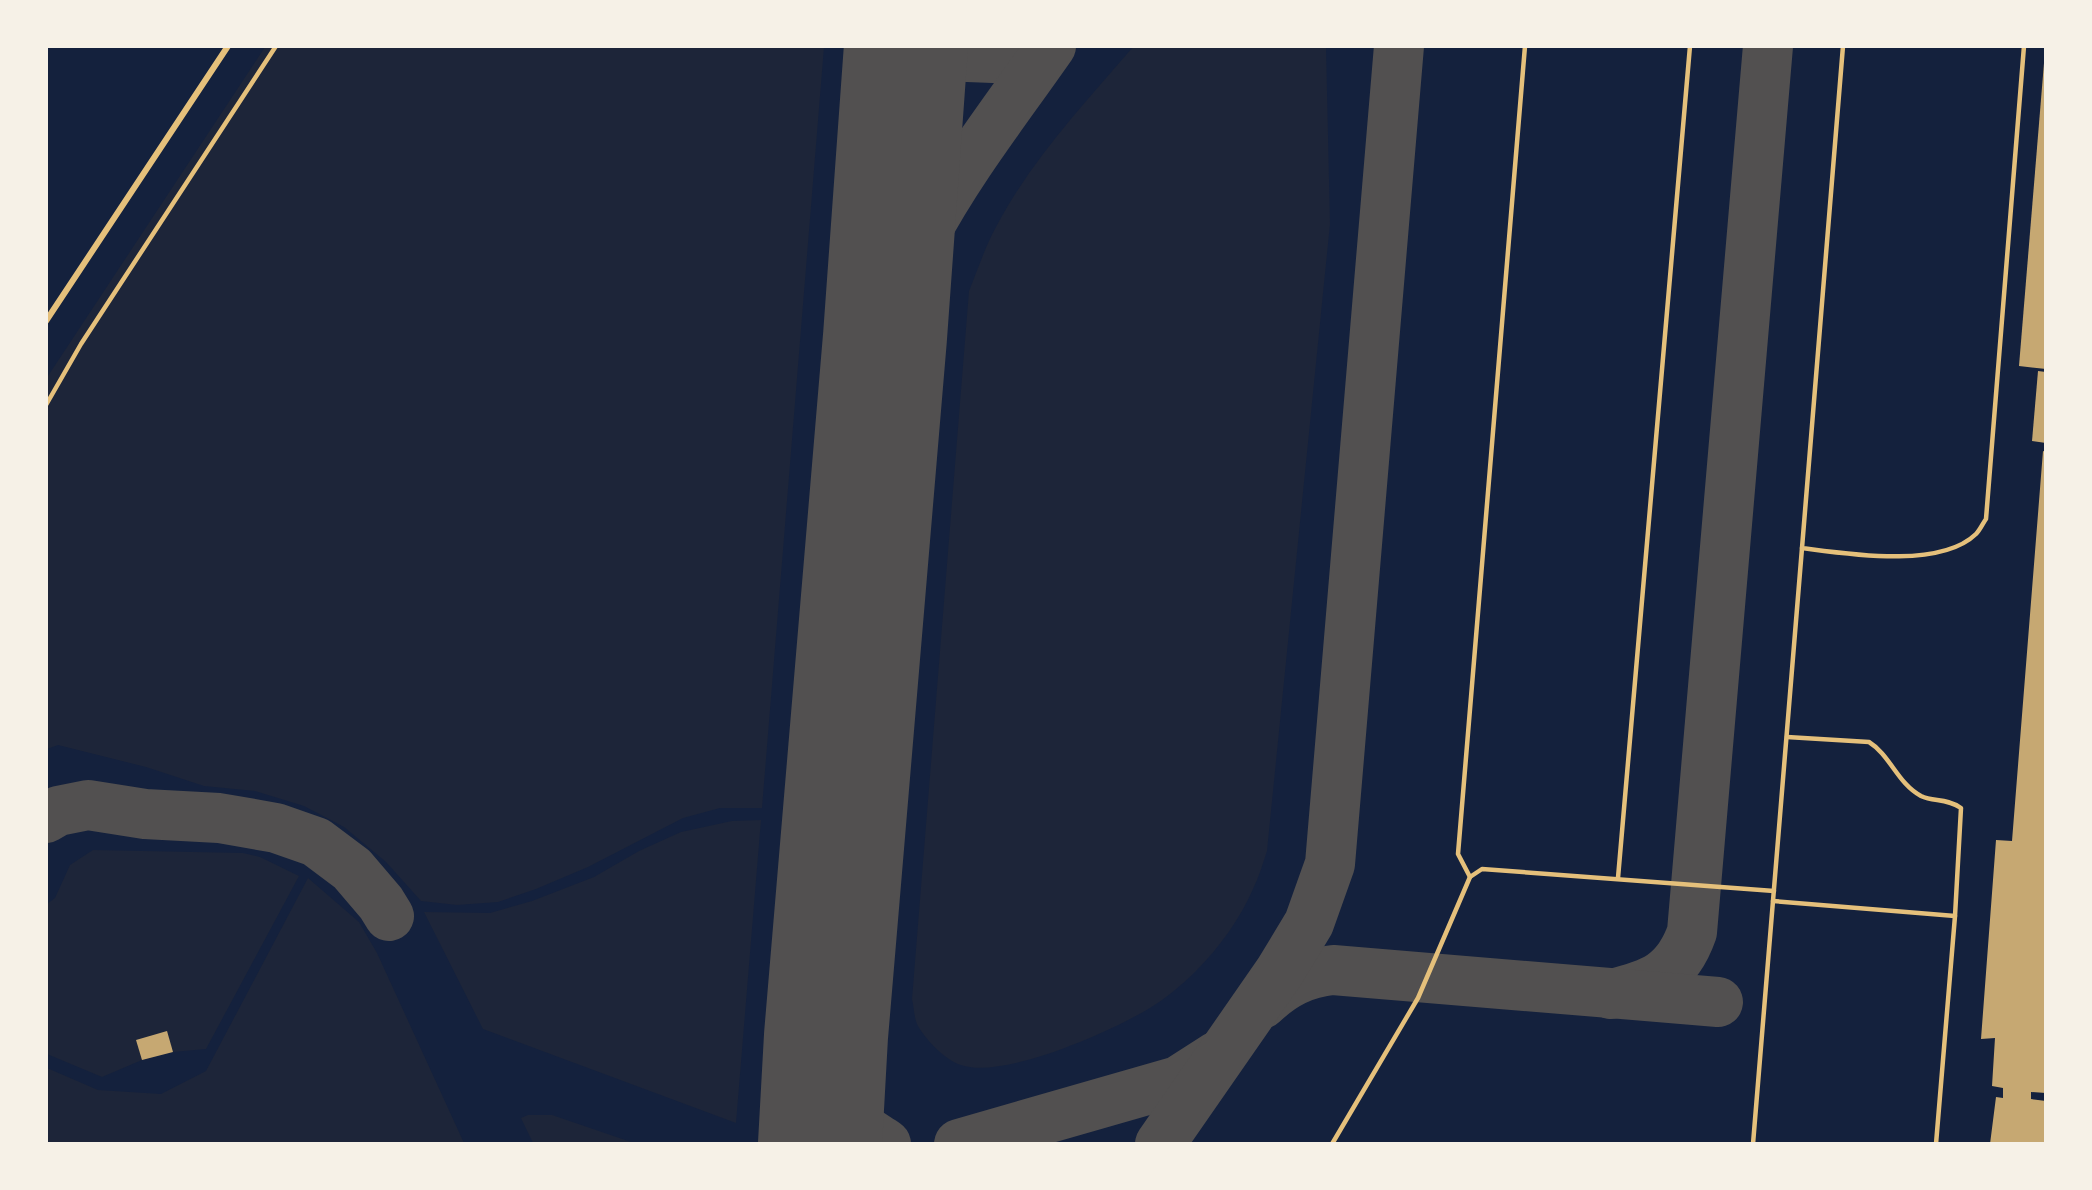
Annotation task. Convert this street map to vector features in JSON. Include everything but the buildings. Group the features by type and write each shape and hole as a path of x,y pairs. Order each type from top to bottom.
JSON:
{"street":[{"path":"46,321 228,46"}],"lane":[{"path":"46,405 81,344 276,46"},
{"path":"1470,877 1458,854 1525,46"},
{"path":"1618,878 1690,46"},
{"path":"1753,1143 1844,46"},
{"path":"1802,548 1839,553 1933,555 1956,547 1977,534 1986,519 2024,46"},
{"path":"1787,737 1869,742 1879,749 1907,785 1922,796 1952,802 1961,808 1955,916 1936,1143"},
{"path":"1332,1143 1418,998 1470,877 1482,869 1774,891"},
{"path":"1773,901 1955,916"}],"shaded area":[{"path":"265,47 824,47 762,808 720,808 683,818 588,867 536,889 498,902 457,905 421,901 386,862 344,827 304,806 255,791 204,786 146,767 58,745 47,749 46,379"},
{"path":"1133,47 1326,47 1330,224 1267,851 1248,900 1228,933 1196,971 1162,1000 1133,1018 1057,1051 1003,1066 980,1068 961,1065 942,1054 921,1031 916,1020 912,999 969,291 992,235 1025,179 1077,111"},
{"path":"761,820 736,1123 483,1029 424,912 490,913 532,901 594,877 639,851 681,832 732,821"},
{"path":"93,850 243,853 260,857 299,876 206,1049 173,1052 142,1060 102,1077 47,1054 47,904 55,898 70,865"},
{"path":"308,878 359,922 377,953 464,1143 47,1143 47,1068 98,1090 161,1094 206,1071"},
{"path":"528,1115 552,1115 634,1143 533,1143 521,1118"}],"taxiway":[{"path":"902,102 912,77 925,64 942,56 1020,59 1048,46"},
{"path":"885,337 911,262 937,213 984,140 1051,46"},
{"path":"1160,1144 1280,971 1309,923 1330,864 1399,46"},
{"path":"1611,994 1639,986 1662,975 1679,958 1692,932 1768,46"},
{"path":"46,818 58,811 88,805 145,814 219,818 276,828 316,842 352,869 389,916"},
{"path":"1262,1004 1278,991 1303,977 1333,970 1718,1002"},
{"path":"826,1036 834,1084 843,1107 859,1126 886,1144"},
{"path":"959,1144 1178,1081 1217,1056"}],"runway":[{"path":"820,1144 826,1036 885,337 906,46"}]}
